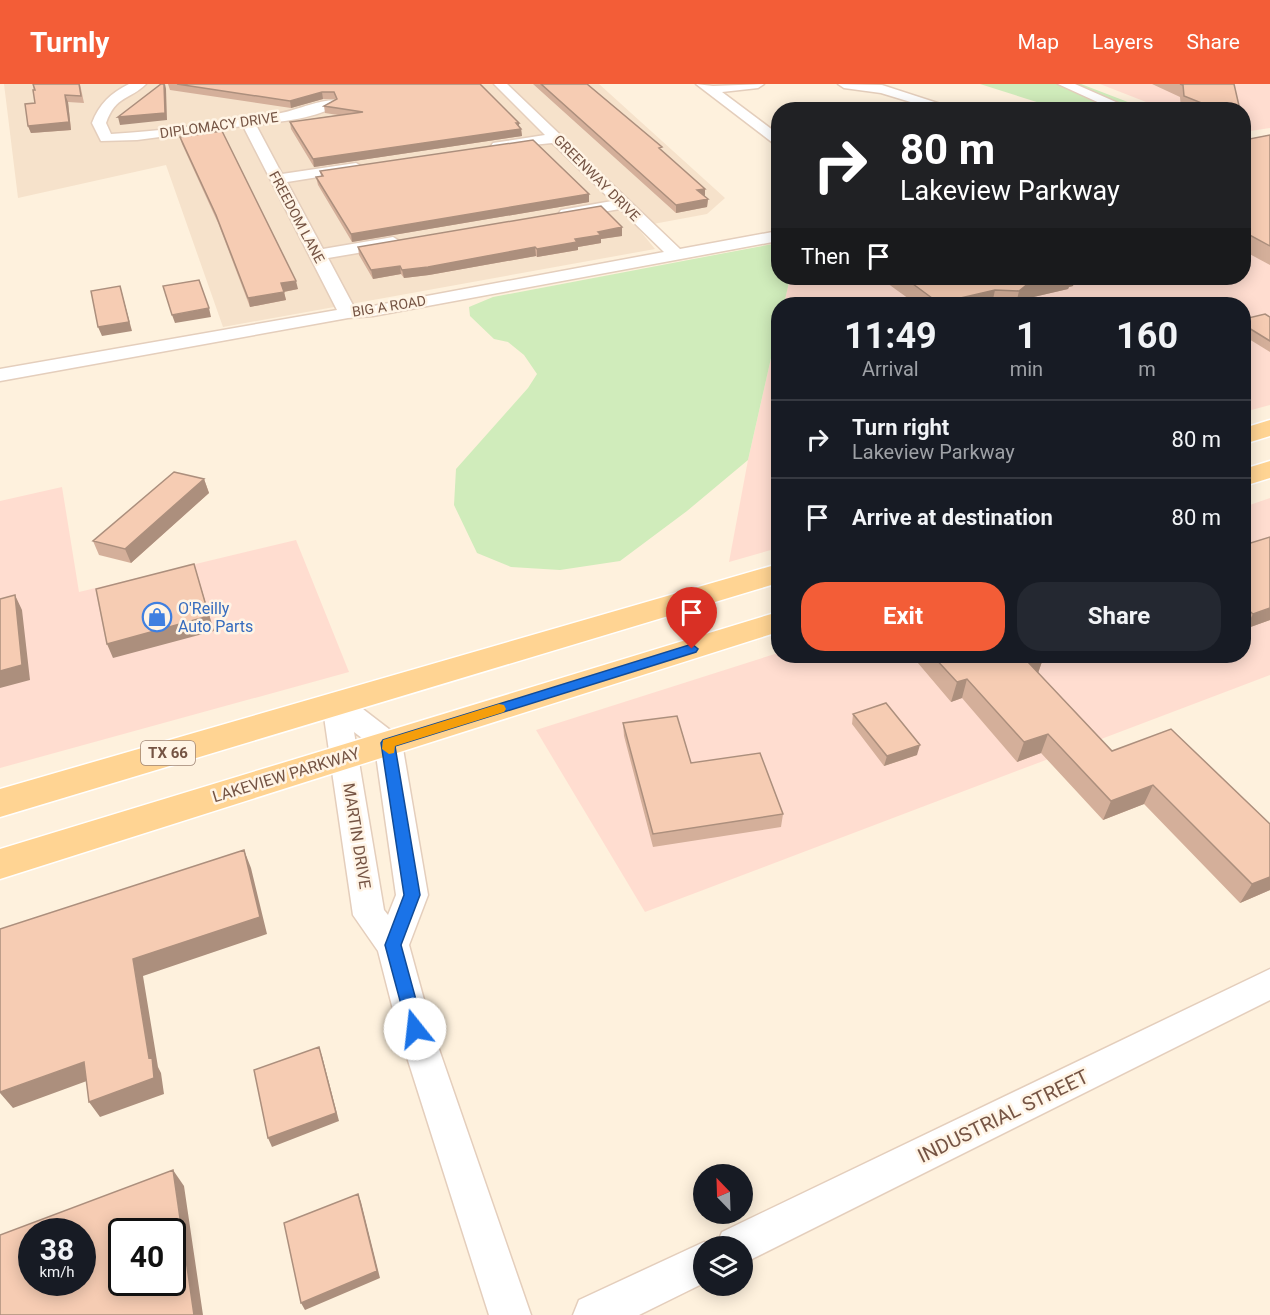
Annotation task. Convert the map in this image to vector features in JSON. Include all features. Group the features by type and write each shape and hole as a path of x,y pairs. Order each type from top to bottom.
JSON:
{"main road":[{"path":"1251,434 1270,428"},
{"path":"1251,476 1270,469"},
{"name":"TX 66","path":"0,803 771,575"},
{"name":"LAKEVIEW PARKWAY","path":"0,864 771,624"}],"street":[{"name":"DIPLOMACY DRIVE","path":"137,84 113,98 102,111 99,123 106,138 133,137 247,122 314,111 330,104"},
{"name":"GREENWAY DRIVE","path":"500,84 676,255"},
{"path":"706,87 758,84"},
{"path":"843,84 895,92 927,102"},
{"path":"1064,84 1108,102"},
{"path":"706,87 771,135"},
{"name":"FREEDOM LANE","path":"247,122 348,313"},
{"path":"486,148 556,138"},
{"path":"278,179 370,165"},
{"path":"552,216 622,204"},
{"name":"BIG A ROAD","path":"0,375 348,313 372,311 771,237"},
{"path":"318,255 411,239"},
{"path":"336,703 388,743 412,895 393,945"},
{"name":"MARTIN DRIVE","path":"336,703 369,915 393,945 415,1029 510,1315"},
{"name":"INDUSTRIAL STREET","path":"753,1238 1270,984"},
{"path":"594,1315 693,1267"}],"shaded area":[{"path":"4,84 599,84 725,198 707,214 637,227 655,249 223,327 166,165 18,198"},
{"path":"1100,84 1270,84 1270,128 1251,131 1251,102 1146,102"},
{"path":"1270,140 1270,405 1251,410 1251,297 786,297 788,285 1251,285 1251,144"},
{"path":"771,358 771,550 729,562 748,460"},
{"path":"62,487 79,592 296,540 349,672 0,768 0,501"},
{"path":"1270,498 1270,675 645,912 536,730 771,655 771,663 1251,663 1251,505"}],"green space":[{"path":"980,84 1081,84 1128,102 1037,102"},
{"path":"771,244 771,285 788,285 786,297 771,297 771,358 748,460 687,511 620,561 560,570 511,567 477,553 454,505 456,469 528,388 537,374 524,355 508,342 494,339 470,316 469,307 493,297"}],"building":[{"path":"33,84 79,84 81,96 65,95 69,122 28,126 25,104 35,103"},
{"path":"164,84 165,113 118,117"},
{"path":"177,84 480,84 519,123 516,123 521,129 313,159 290,122 363,112 324,106 337,99 334,92 322,92 290,101"},
{"path":"541,84 587,84 662,147 659,148 705,189 697,190 708,199 676,205"},
{"path":"1180,84 1234,84 1238,102 1199,102 1184,96 1183,85"},
{"path":"222,131 296,281 281,283 284,292 248,298 216,215 180,137"},
{"path":"1270,135 1270,246 1251,236 1251,139"},
{"path":"533,140 589,194 351,234 316,177 323,176 320,171"},
{"path":"601,206 622,227 598,232 601,235 575,239 577,242 537,249 535,247 428,267 402,270 400,266 371,270 358,247"},
{"path":"199,280 209,308 172,315 163,286"},
{"path":"914,285 1026,285 1019,291 995,290 965,297 931,297"},
{"path":"120,286 129,322 98,327 91,291"},
{"path":"1265,314 1270,317 1270,341 1251,329 1251,317"},
{"path":"174,472 204,479 125,549 93,541"},
{"path":"1270,537 1270,608 1253,614 1251,612 1251,543"},
{"name":"O'Reilly Auto Parts","path":"194,564 209,616 107,644 96,589"},
{"path":"15,595 22,665 0,671 0,599"},
{"path":"939,663 1029,663 1112,751 1171,729 1270,824 1270,877 1252,884 1153,785 1111,801 1048,734 1024,742 967,679 957,682"},
{"path":"886,703 920,745 887,756 853,714"},
{"path":"677,716 691,763 760,753 783,814 653,834 623,723"},
{"path":"244,850 260,917 133,959 154,1078 89,1102 84,1062 0,1092 0,929"},
{"path":"319,1047 336,1113 268,1138 254,1070"},
{"path":"173,1170 180,1218 108,1218 108,1296 186,1296 186,1260 194,1315 0,1315 0,1235 18,1228 18,1296 96,1296 96,1218 45,1218"},
{"path":"358,1194 377,1271 301,1303 284,1223"}],"slow traffic":[{"path":"389,749 388,743 499,709"}],"place":[{"name":"O'Reilly Auto Parts","path":"157,617"}],"route":[{"path":"415,1029 393,945 412,895 388,743 692,649"}]}
